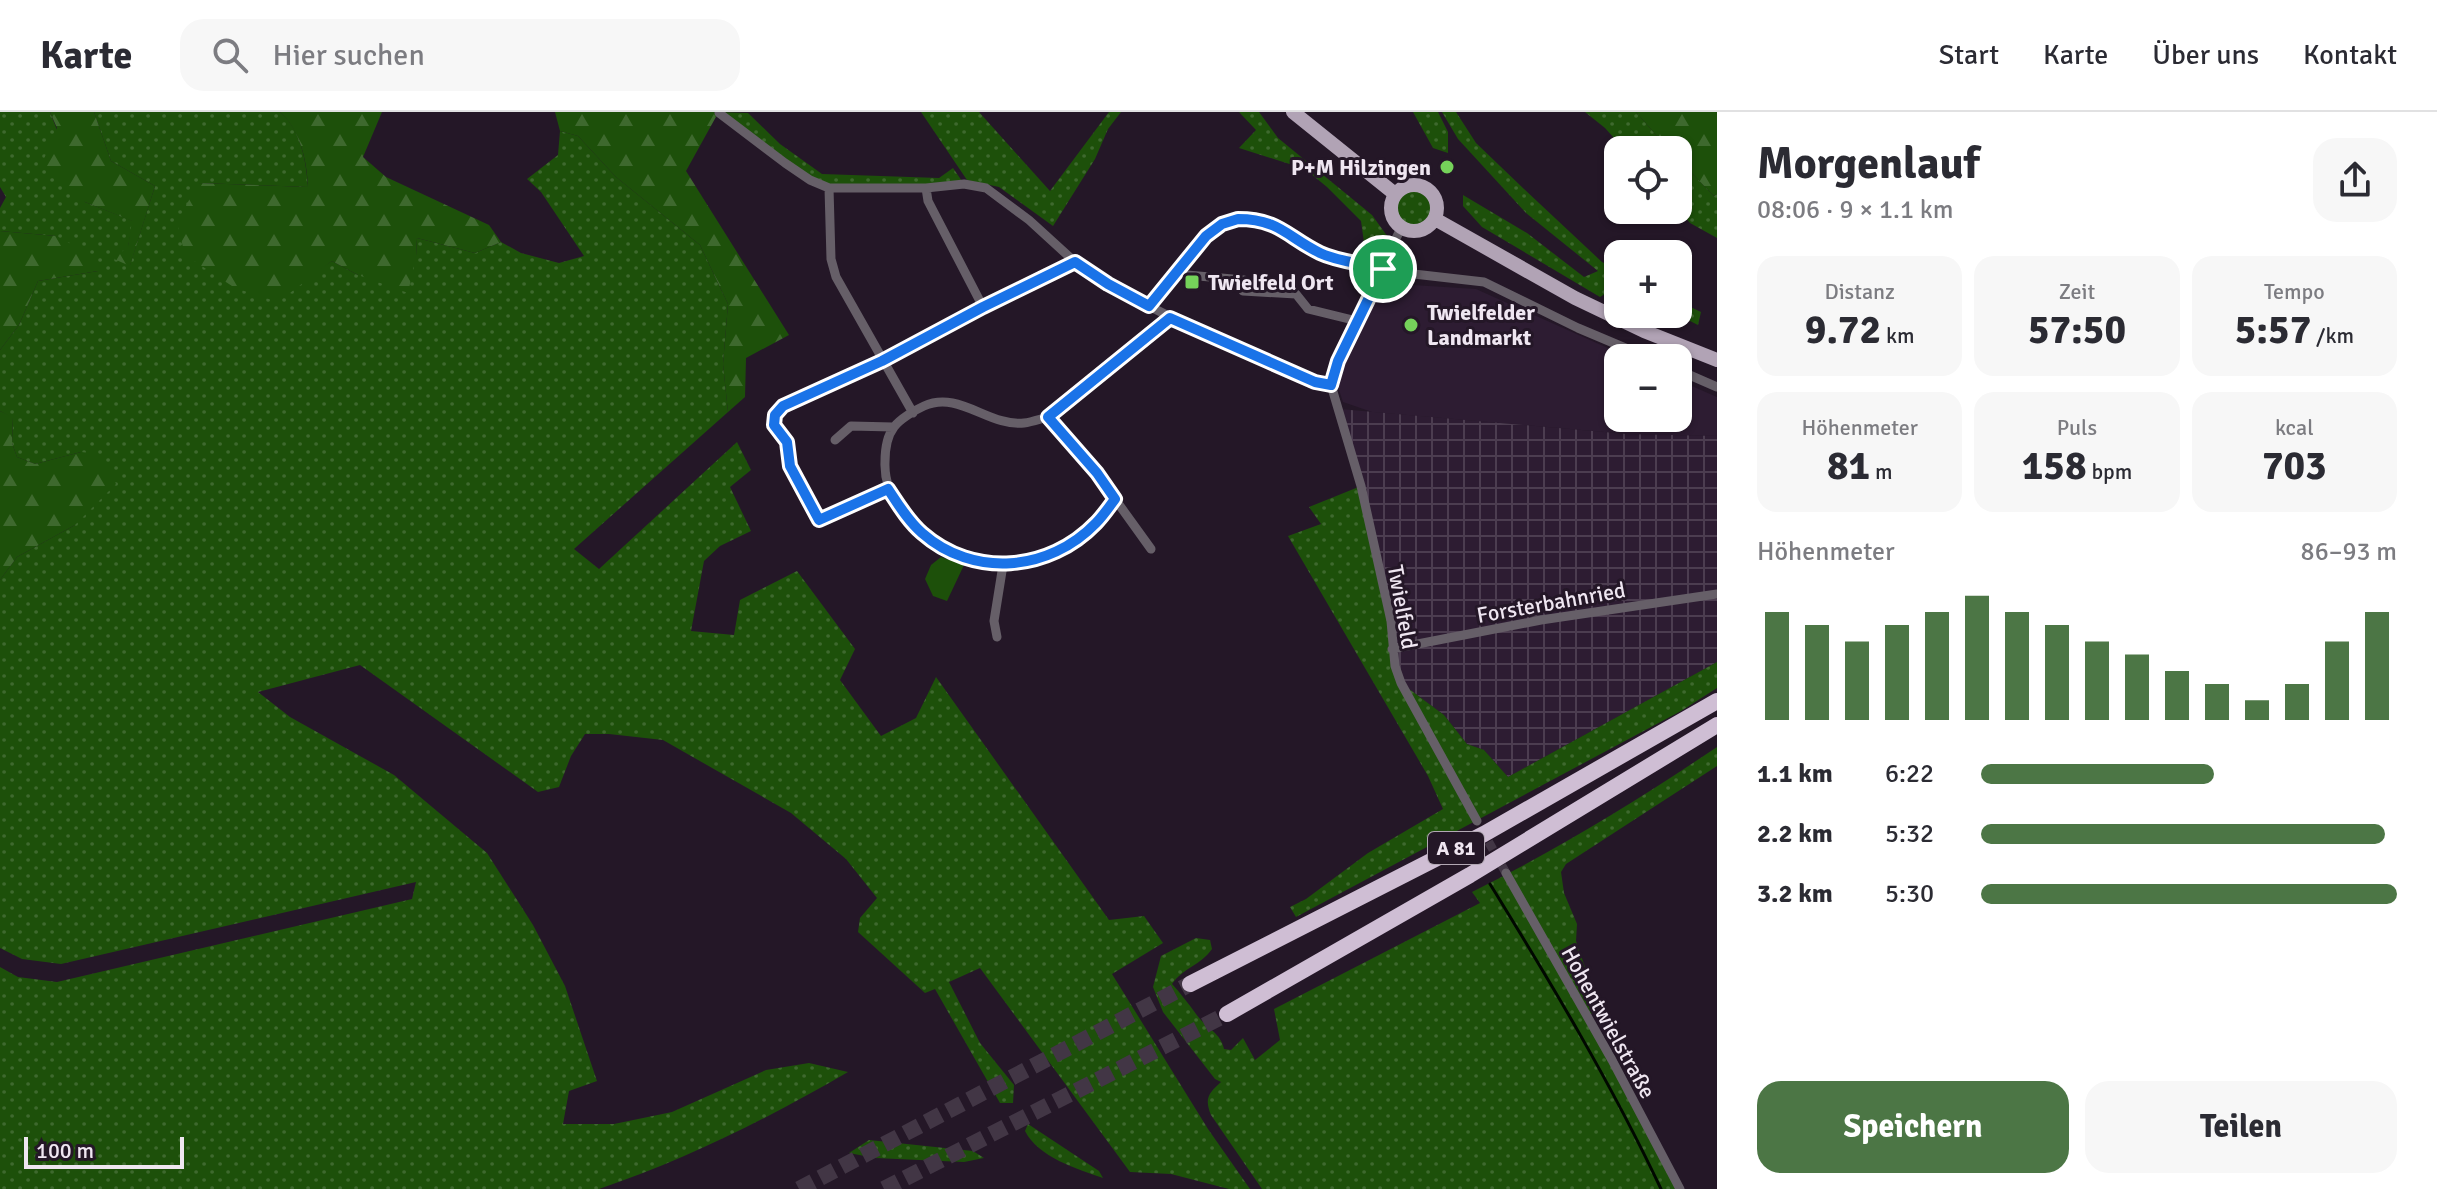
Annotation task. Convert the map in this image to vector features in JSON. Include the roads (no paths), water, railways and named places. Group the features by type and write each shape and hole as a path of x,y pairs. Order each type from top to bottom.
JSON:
{"highway":[{"name":"A 81","path":"1190,984 1484,834 1717,701"},
{"name":"A 81","path":"1227,1014 1483,867 1717,725"}],"main road":[{"path":"1293,112 1395,194"},
{"path":"1415,185 1428,190 1436,201 1435,219 1420,231 1401,228 1391,212 1395,194 1415,185"},
{"path":"1435,219 1575,298 1644,331 1717,360"}],"street":[{"path":"719,113 785,163 810,180 829,188 926,188 964,184 986,188 1029,220 1075,262 1108,284 1170,318 1315,382 1331,385 1338,361 1401,228"},
{"path":"829,188 833,268 913,413"},
{"path":"926,188 928,201 983,307"},
{"path":"1149,306 1206,236 1222,224 1238,219 1258,219 1276,225 1319,253 1338,260 1484,282 1616,344"},
{"path":"888,489 819,520 790,466 787,442 774,425 775,415 783,406 882,361 1075,262"},
{"path":"1187,275 1244,280 1243,291 1296,294 1308,309 1357,321"},
{"path":"1115,499 1095,524 1067,546 1030,562 1003,565 975,562 951,552 922,533 888,489 884,470 885,449 893,427 926,405 946,401 1022,424 1048,417 1170,318"},
{"path":"1692,376 1717,387"},
{"name":"Twielfeld","path":"1331,385 1361,486 1391,621 1392,649 1401,683 1477,821"},
{"path":"1048,417 1097,473 1151,549"},
{"path":"835,440 851,426 893,427"},
{"path":"997,637 994,621 1003,565"},
{"name":"Forsterbahnried","path":"1392,649 1541,620 1717,594"},
{"name":"Hohentwielstraße","path":"1506,873 1612,1060 1680,1189"}],"waterway":[{"path":"1490,884 1580,1034 1661,1189"}],"tunnel":[{"path":"1482,830 1506,873"},
{"path":"799,1189 1190,984"},
{"path":"884,1189 1227,1014"}],"place":[{"name":"P+M Hilzingen","path":"1447,167"},
{"name":"Twielfeld Ort","path":"1192,282"},
{"name":"Twielfelder Landmarkt","path":"1411,325"}]}
